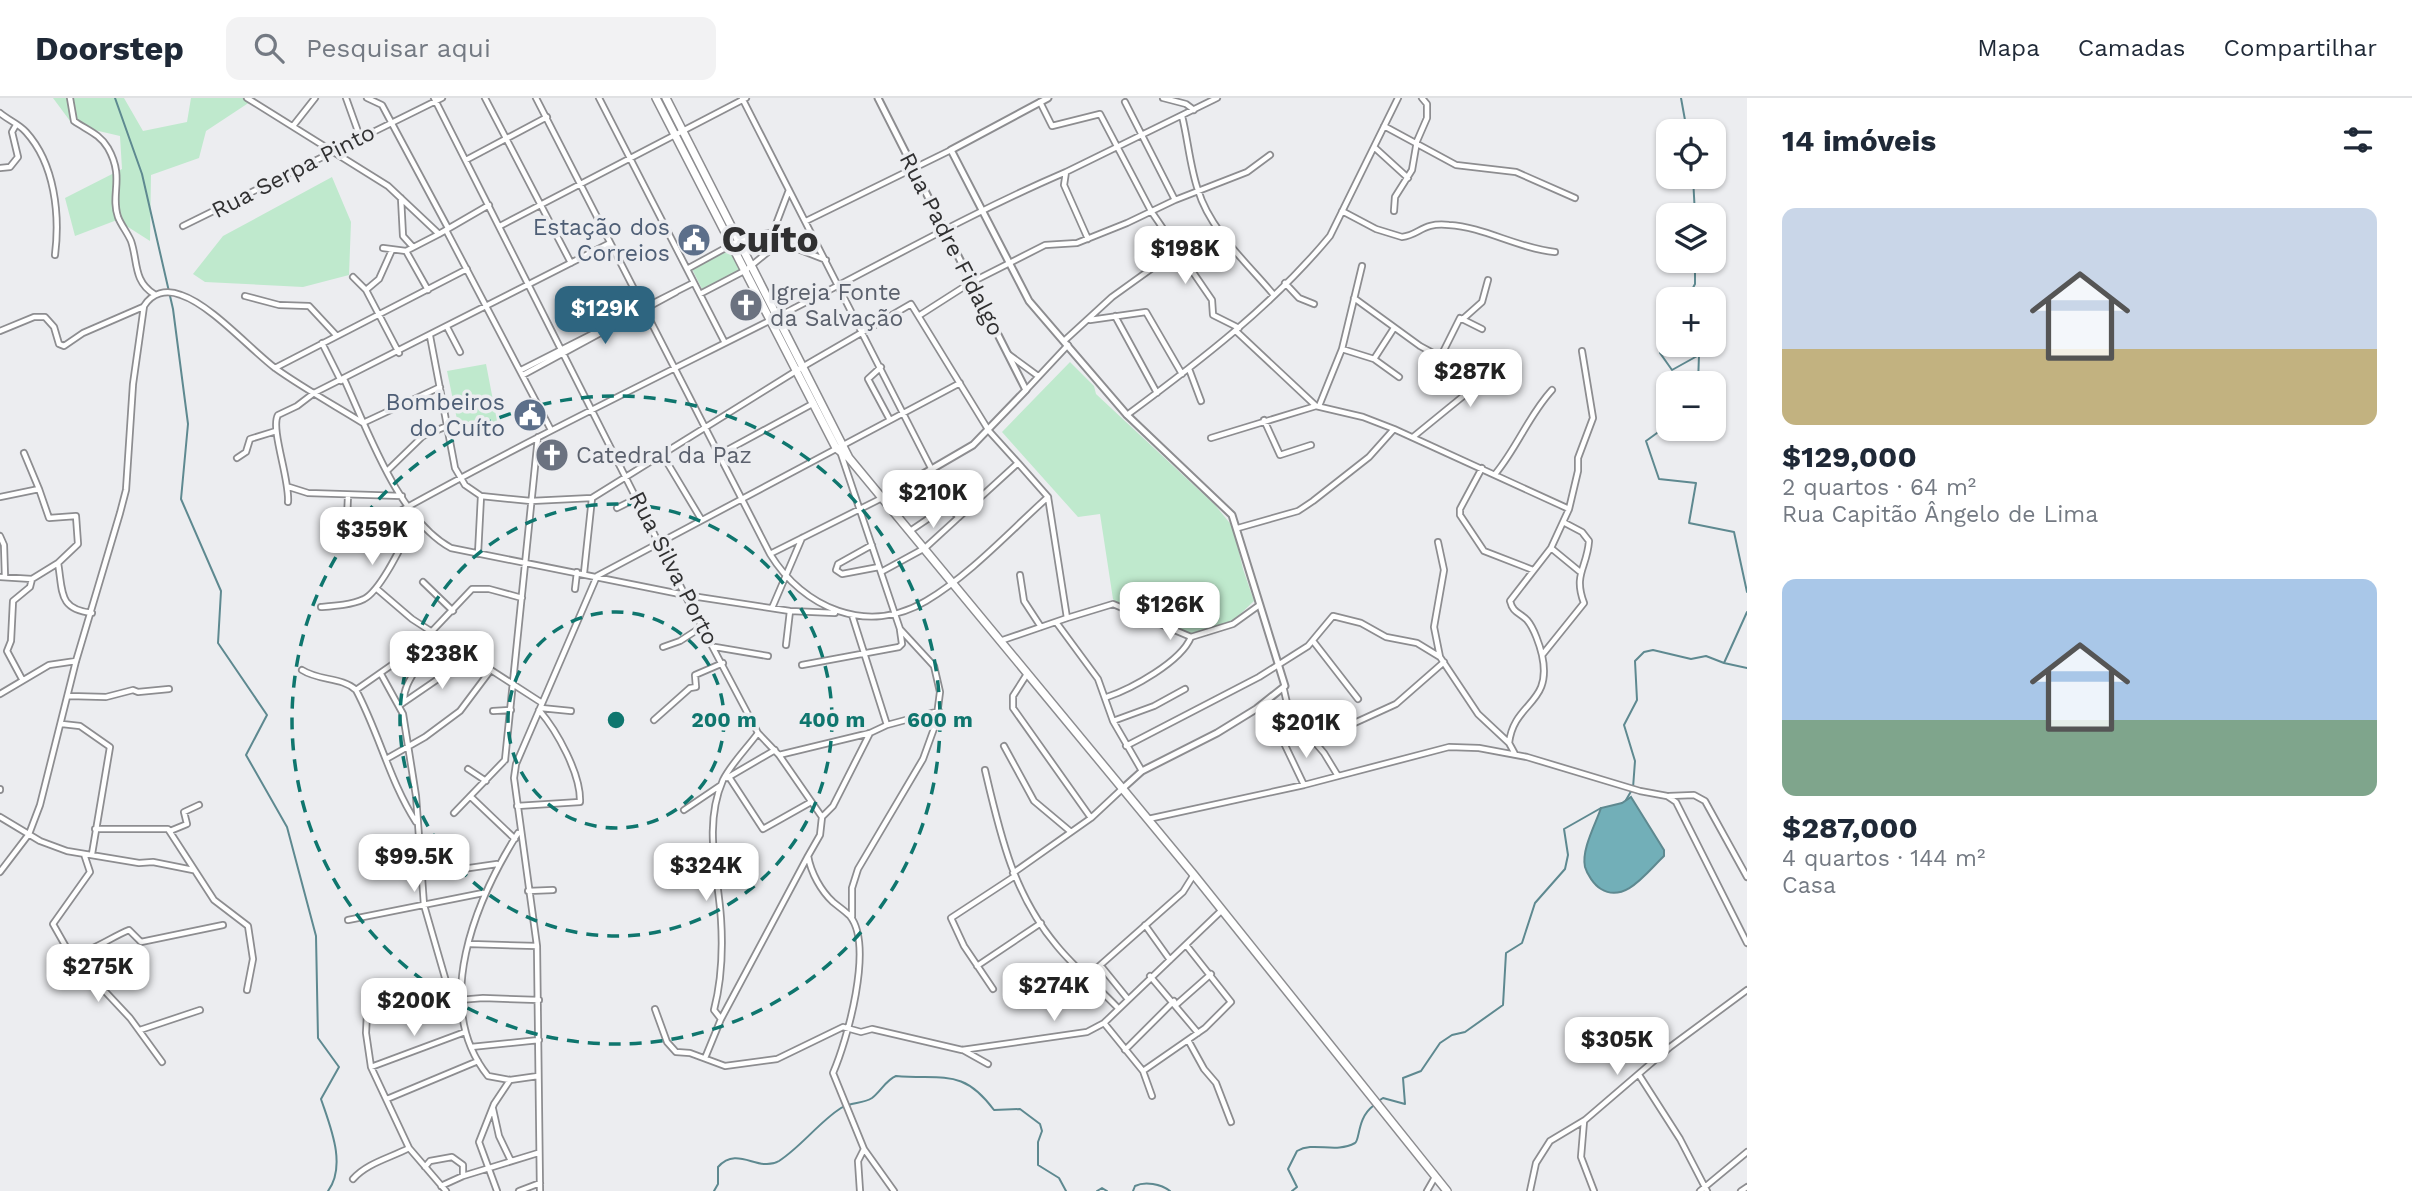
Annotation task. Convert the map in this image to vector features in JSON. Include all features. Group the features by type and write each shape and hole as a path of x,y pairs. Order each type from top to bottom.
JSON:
{"main road":[{"path":"656,98 750,268 817,401 838,451 849,458 925,548 1194,875 1447,1191"},
{"path":"666,98 684,131 708,189"},
{"path":"817,401 844,444 849,458"}],"street":[{"path":"70,98 74,121 100,137 114,161 119,180 118,216 131,242 142,284 154,294"},
{"path":"247,98 388,186 439,233"},
{"path":"293,126 315,98"},
{"path":"346,98 360,137"},
{"path":"367,98 382,105 391,121 551,429"},
{"name":"Rua Serpa Pinto","path":"183,226 290,176 334,150 442,98"},
{"path":"485,98 571,263"},
{"path":"536,98 676,366 770,554 784,576 836,613"},
{"path":"599,98 725,343"},
{"name":"Rua Padre Fidalgo","path":"878,98 1026,390"},
{"path":"806,221 951,150 1048,98"},
{"path":"1163,98 1186,104 1194,110"},
{"path":"384,520 551,429 982,211 1217,98"},
{"path":"1127,415 1237,330 1330,236 1398,98"},
{"path":"1394,211 1395,197 1408,178 1417,141 1427,118 1427,104 1422,98"},
{"path":"500,226 744,99 932,470"},
{"name":"Rua Silva Porto","path":"435,100 593,408 685,595 758,733 777,753 822,817"},
{"path":"1040,102 1052,126 1098,113 1151,211 1212,300 1213,315 1237,330 1317,406 1394,429 1496,473 1569,509"},
{"path":"1125,102 1175,200"},
{"path":"0,113 34,144 48,173 58,222 55,256"},
{"path":"1182,116 1198,191 1216,226 1273,295"},
{"path":"466,160 547,117"},
{"path":"0,168 10,167 18,157 12,132 16,125"},
{"path":"1384,126 1417,141 1456,164 1516,172 1575,198"},
{"path":"1374,147 1408,178"},
{"path":"951,150 1007,264 1029,301 1127,415 1232,515 1278,665 1289,712 1315,741 1338,776"},
{"path":"920,315 970,283 1045,245 1064,246 1088,239 1175,200 1247,172 1270,155"},
{"path":"1066,172 1064,185 1088,239"},
{"path":"773,232 789,189"},
{"path":"401,198 403,236 413,247"},
{"path":"383,248 406,251 489,205"},
{"path":"1342,211 1376,229 1402,237 1427,225 1450,225 1517,246 1555,251"},
{"path":"687,269 736,242 773,232"},
{"path":"773,232 780,242 826,260"},
{"path":"699,294 750,268 780,242"},
{"path":"288,502 289,487 276,431 278,415 314,393 610,243"},
{"path":"366,290 379,279 392,250"},
{"path":"406,251 428,290"},
{"path":"770,554 882,498 960,454 989,431 1066,343 1112,297 1176,251"},
{"path":"1317,406 1342,349 1362,266"},
{"path":"275,368 467,269"},
{"path":"353,277 366,290 398,352"},
{"path":"1441,356 1460,318 1464,318 1482,302 1488,280"},
{"path":"522,373 694,283"},
{"path":"1285,283 1299,298 1314,304"},
{"path":"0,331 34,317 45,317 54,327 59,344 65,346 83,333 144,306 154,294 179,294 198,304 275,368 364,422"},
{"path":"245,296 279,305 309,306 337,335"},
{"path":"1354,298 1394,328 1483,380"},
{"path":"430,336 459,477 481,496 531,501 593,498 706,425 912,304 989,431 1048,497 1067,618"},
{"path":"0,872 29,834 40,805 76,662 126,490 132,394 144,306"},
{"path":"1089,321 1146,312 1182,374"},
{"path":"1115,316 1157,393"},
{"path":"1464,318 1482,329"},
{"path":"447,327 460,352"},
{"path":"1374,359 1394,328"},
{"path":"321,343 415,517 428,533 442,543 478,554 685,595 790,611 852,615 894,614 923,603 953,583 1048,497"},
{"path":"1342,349 1374,359 1399,377"},
{"path":"1509,743 1518,718 1544,686 1542,655 1528,622 1515,613 1510,601 1551,548 1565,523 1578,471 1578,457 1592,418 1582,351"},
{"path":"1006,352 1038,376"},
{"path":"1412,438 1510,358"},
{"path":"881,367 868,379 890,420"},
{"path":"1189,369 1201,401"},
{"path":"540,1191 540,1000 537,947 519,832 514,778 516,764 597,576 741,498 838,451 844,444 960,383"},
{"path":"364,422 440,387"},
{"path":"1496,473 1519,441 1535,409 1552,390"},
{"path":"720,454 817,401"},
{"path":"1211,438 1317,406"},
{"path":"1264,420 1280,455 1311,445"},
{"path":"388,470 423,436 447,426"},
{"path":"1238,528 1298,511 1314,501 1342,475 1369,457 1394,429"},
{"path":"237,458 246,452 250,439 276,431"},
{"path":"454,813 505,760 538,436"},
{"path":"802,665 901,646 900,629 838,451"},
{"path":"0,536 4,545 2,577 32,579 58,563 78,544 77,520 74,515 54,520 49,518 24,453"},
{"path":"662,454 701,520"},
{"path":"872,545 835,568 842,574 880,569 925,548 1018,463"},
{"path":"1482,468 1460,515 1484,551 1533,570"},
{"path":"289,487 308,493 402,496"},
{"path":"0,497 39,489"},
{"path":"347,519 348,496"},
{"path":"478,554 481,496"},
{"path":"584,573 593,498"},
{"path":"617,508 637,498"},
{"path":"910,531 947,506 959,517"},
{"path":"321,607 362,600 377,589 383,574 401,550 415,517"},
{"path":"1542,655 1583,607 1578,587 1579,571 1590,541 1582,532 1565,523"},
{"path":"772,608 803,537"},
{"path":"1438,542 1444,570 1434,627 1442,660 1478,714 1509,743 1515,755"},
{"path":"1551,548 1579,571"},
{"path":"58,563 64,597 69,607 75,611 92,613"},
{"path":"575,589 578,572"},
{"path":"1020,575 1026,605 1041,627"},
{"path":"22,679 7,651 11,641 13,601 30,587 32,579"},
{"path":"423,582 453,611"},
{"path":"356,690 428,638 468,591 476,588 522,598"},
{"path":"377,589 433,633 541,707 578,777 580,802 517,806"},
{"path":"1000,641 1113,604 1191,637 1233,624 1258,606"},
{"path":"786,645 790,611"},
{"path":"852,615 887,725"},
{"path":"1126,746 1278,665 1313,641 1329,618 1348,618 1386,637 1417,643 1442,660"},
{"path":"1056,622 1107,697 1113,721 1142,771"},
{"path":"663,647 680,641 703,626"},
{"path":"895,1191 864,1149 850,1108 833,1073 855,1008 858,958 852,918 852,888 858,869 915,775 939,711 937,671 900,629"},
{"path":"1107,697 1131,688 1152,674 1184,648 1191,637"},
{"path":"428,638 402,703 410,746 424,905 450,995"},
{"path":"1313,641 1358,699"},
{"path":"714,646 768,656"},
{"path":"402,703 470,657"},
{"path":"1315,741 1396,704 1442,660"},
{"path":"0,694 49,665 76,662"},
{"path":"654,720 690,688 696,687 695,676 723,663"},
{"path":"302,670 313,677 346,683 356,690 387,758 403,803 416,823"},
{"path":"387,758 410,746 460,711 490,671"},
{"path":"381,674 402,703"},
{"path":"1027,674 1013,696 1013,708 1091,818"},
{"path":"69,696 107,697 132,690 141,692 169,689"},
{"path":"1113,721 1154,706 1185,689"},
{"path":"993,989 951,918 1091,818 1142,771 1186,751 1284,690"},
{"path":"541,707 570,711"},
{"path":"493,711 511,710"},
{"path":"684,810 725,780 777,753 870,733 887,725 939,711"},
{"path":"62,724 80,726 110,747 92,853"},
{"path":"721,1019 714,1010 723,971 722,921 712,855 725,780 758,733"},
{"path":"705,1058 721,1019 820,835 822,817 833,806 870,733"},
{"path":"1283,741 1304,785"},
{"path":"1004,746 1034,801 1071,832"},
{"path":"1148,820 1304,785 1434,749 1479,748 1515,755 1640,791 1667,796 1694,795 1705,801 1747,877"},
{"path":"505,760 516,764"},
{"path":"468,769 486,781"},
{"path":"985,770 1004,851 1014,875 1041,923 1059,948 1117,1007"},
{"path":"725,780 764,829 811,802"},
{"path":"1667,796 1680,810 1747,943"},
{"path":"471,797 515,839"},
{"path":"95,828 170,831 187,824 184,812 199,805"},
{"path":"0,817 67,851 194,870"},
{"path":"170,831 214,900 248,926 253,959 247,990"},
{"path":"519,832 483,893 459,998 471,1047 490,1078 510,1080 538,1076"},
{"path":"84,854 90,873 53,921 70,954 139,1030 162,1062"},
{"path":"808,856 812,871 826,894 852,918"},
{"path":"421,875 498,864"},
{"path":"1088,976 1183,892 1194,875"},
{"path":"528,891 553,890"},
{"path":"348,920 483,893"},
{"path":"962,1050 1087,1032 1104,1023 1117,1007 1222,910"},
{"path":"977,966 1041,923"},
{"path":"70,954 78,954 111,936 129,930 141,942 223,925"},
{"path":"1145,925 1170,960"},
{"path":"470,944 537,947"},
{"path":"1143,1071 1198,1033 1231,1002 1186,945"},
{"path":"1101,966 1128,998"},
{"path":"1125,1049 1211,974"},
{"path":"1150,976 1198,1033"},
{"path":"1530,1191 1543,1149 1562,1132 1585,1120 1747,990"},
{"path":"538,1153 463,1176 443,1189 409,1148 371,1067 366,1033 367,1013 380,995 450,995 459,998 540,1000"},
{"path":"655,1009 667,1042 676,1052 705,1058 725,1066 777,1059 825,1035 849,1028 861,1032 872,1028 962,1050 988,1064"},
{"path":"139,1030 200,1010"},
{"path":"1104,1023 1143,1071 1152,1096"},
{"path":"371,1067 465,1031"},
{"path":"471,1047 539,1040"},
{"path":"1188,1040 1204,1069 1216,1083 1231,1122"},
{"path":"387,1099 478,1062"},
{"path":"1639,1075 1680,1139 1704,1190 1747,1152"},
{"path":"498,1191 479,1142 493,1108 510,1080"},
{"path":"493,1108 499,1136 510,1161"},
{"path":"1585,1120 1581,1157 1594,1191"},
{"path":"353,1179 365,1167 409,1148"},
{"path":"860,1191 857,1167 864,1149"},
{"path":"425,1167 430,1161 452,1157 463,1165 463,1176"},
{"path":"1427,1191 1435,1176"},
{"path":"519,1191 540,1184"},
{"path":"1741,1191 1747,1186"}],"green space":[{"path":"53,98 124,98 143,131 187,122 191,98 256,98 206,131 199,158 151,175 150,241 117,220 75,236 65,198 122,169 120,136 73,125"},
{"path":"332,177 351,222 349,275 303,287 205,282 193,274 223,236"},
{"path":"731,249 741,270 702,289 692,269"},
{"path":"1070,362 1094,386 1096,394 1215,505 1233,527 1254,601 1232,622 1190,635 1117,604 1113,599 1100,514 1078,517 1002,432"},
{"path":"486,364 498,426 460,434 447,371"}],"water":[{"path":"1631,797 1664,850 1664,856 1635,884 1619,892 1610,893 1598,887 1589,876 1585,867 1585,853 1601,808 1622,803"}],"waterway":[{"path":"115,98 142,174 173,309 188,424 181,499 221,591 218,643 267,715 246,755 287,827 316,936 318,1038 339,1067 321,1099 337,1158 334,1181 328,1191"},
{"path":"1681,98 1685,119"},
{"path":"1694,189 1694,203"},
{"path":"1693,287 1695,273"},
{"path":"1663,357 1672,370 1695,357"},
{"path":"1698,371 1699,357"},
{"path":"1656,434 1646,441 1659,479 1696,483 1689,523 1734,532 1747,592"},
{"path":"1626,800 1633,788 1635,761 1624,725 1637,700 1635,661 1644,652 1653,650 1691,659 1706,656 1724,663 1747,612"},
{"path":"1724,663 1747,668"},
{"path":"1377,1102 1383,1098 1405,1104 1403,1078 1421,1071 1440,1043 1452,1035 1465,1032 1503,1005 1506,953 1522,943 1535,903 1565,869 1568,855 1564,829 1601,808"},
{"path":"714,1191 718,1184 718,1167 726,1161 733,1158 763,1164 779,1161 833,1114 845,1106 872,1098 896,1076 951,1079 972,1088 994,1110 1020,1109 1040,1124 1042,1131 1038,1142 1038,1165 1059,1178 1066,1191"},
{"path":"1292,1191 1297,1187 1288,1169 1297,1151 1310,1147 1340,1147 1355,1143 1364,1116 1373,1106"},
{"path":"1133,1191 1139,1184 1153,1184 1170,1191"},
{"path":"1097,1191 1102,1188 1107,1191"}],"place":[{"name":"Estação dos Correios","path":"694,240"},
{"name":"Igreja Fonte da Salvação","path":"746,305"},
{"name":"Bombeiros do Cuíto","path":"530,415"},
{"name":"Catedral da Paz","path":"552,455"}],"district":[{"name":"Cuíto","path":"770,239"}]}
